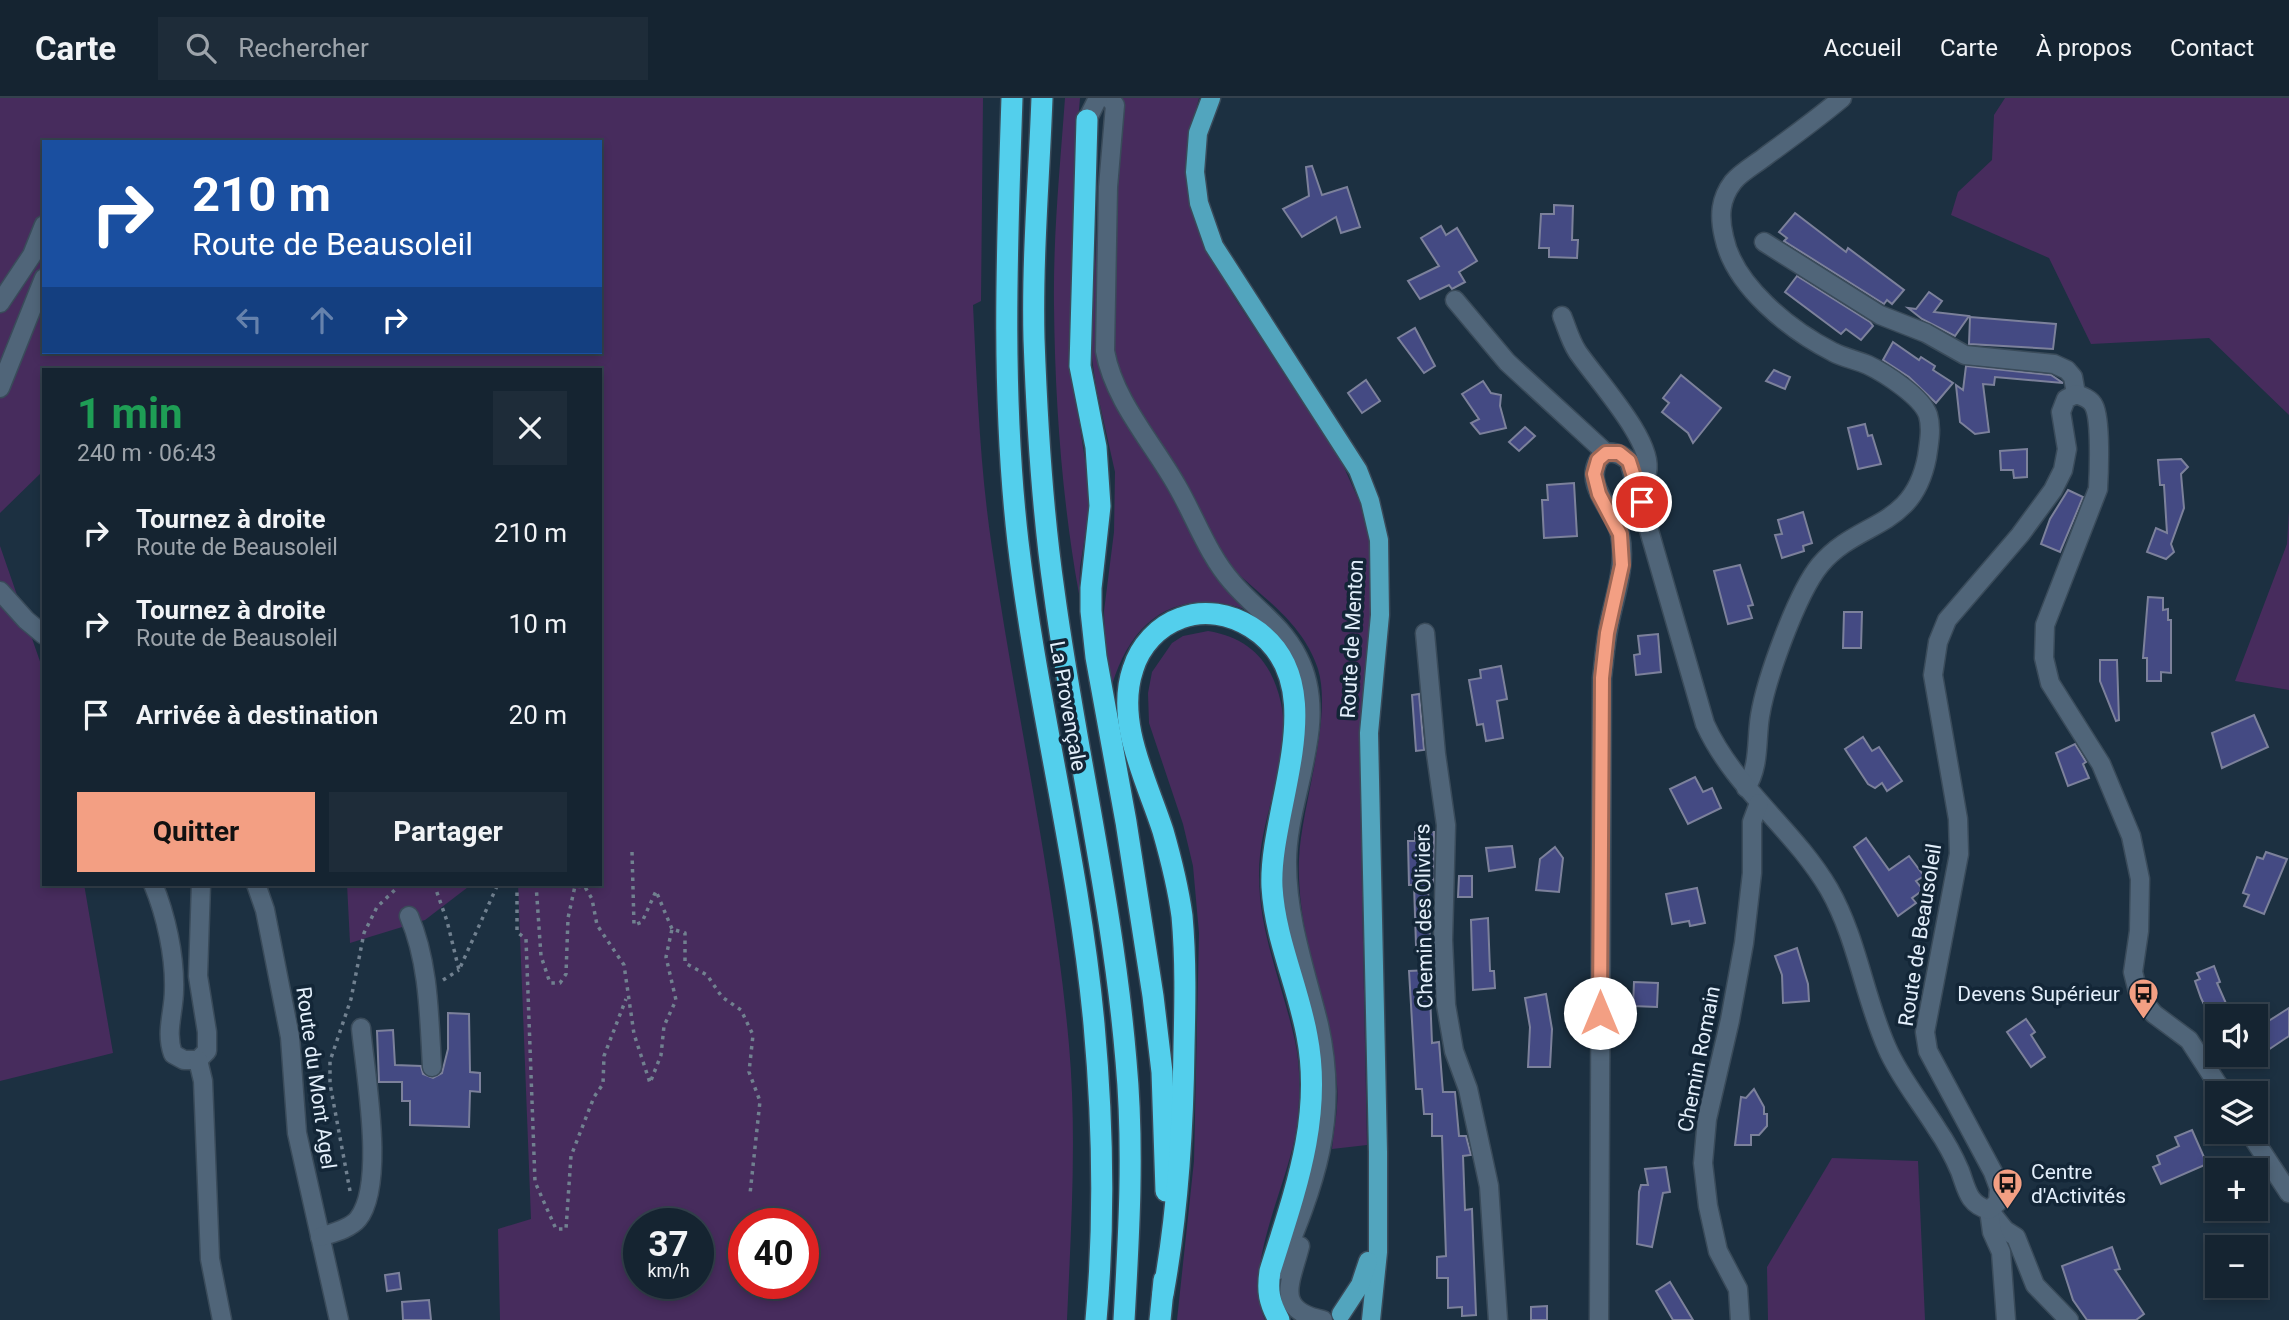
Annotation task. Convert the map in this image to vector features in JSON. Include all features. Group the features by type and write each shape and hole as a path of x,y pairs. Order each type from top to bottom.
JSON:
{"highway":[{"name":"La Provençale","path":"1012,98 1006,286 1010,462 1030,632 1081,926 1094,1023 1101,1119 1102,1212 1096,1320"},
{"name":"La Provençale","path":"1042,98 1034,336 1041,473 1054,592 1099,861 1127,1063 1129,1233 1124,1320"},
{"path":"1087,120 1080,366 1096,447 1100,494 1091,611 1096,657 1141,908 1162,1072 1166,1193 1163,1294"},
{"path":"1160,1320 1182,1143 1185,948 1175,877 1129,726 1128,687 1140,652 1150,639 1175,620 1204,614 1238,620 1267,640 1288,672 1296,713 1292,759 1274,845 1272,888 1275,916 1307,1035 1312,1102 1304,1161 1270,1271 1269,1300 1279,1320"}],"main road":[{"name":"Route de Menton","path":"1211,98 1198,133 1195,172 1199,203 1214,246 1358,470 1370,501 1380,540 1380,615 1369,733 1378,1153 1377,1233 1369,1320"},
{"name":"Route de Menton","path":"1330,1318 1360,1285 1377,1233"},
{"path":"1330,1318 1353,1314 1369,1320"}],"street":[{"path":"1087,120 1088,98"},
{"path":"1087,120 1098,98"},
{"path":"1109,98 1115,105 1108,187 1105,351 1108,366 1122,396 1177,485 1219,563 1231,581 1284,633 1307,679 1309,724 1287,861 1288,893 1327,1069 1324,1134 1288,1286 1293,1307 1301,1314 1330,1318"},
{"path":"1746,788 1755,775 1760,716 1772,669 1808,583 1842,544 1889,519 1911,499 1924,471 1930,438 1927,414 1913,395 1869,366 1834,353 1788,324 1757,297 1726,251 1721,202 1734,180 1842,98"},
{"path":"0,303 32,255 42,230"},
{"path":"1764,242 1880,315 1926,333 1965,355 2053,364 2067,370 2073,377 2076,394 2087,398 2094,406 2100,466 2098,489 2045,625 2044,658 2050,683 2101,764 2131,836 2140,879 2139,930 2133,972 2139,996 2154,1014 2189,1040 2216,1081"},
{"path":"0,388 42,283"},
{"path":"1455,299 1507,362 1606,453 1598,460 1594,474 1599,494 1620,534 1622,565 1607,633 1602,678 1600,1320"},
{"path":"1562,316 1578,352 1608,389 1642,445 1649,464 1647,472 1635,477"},
{"name":"Route de Beausoleil","path":"1606,453 1619,453 1629,461 1705,724 1718,751 1746,788 1807,858 1832,895 1842,914 1887,1049 1944,1139 1966,1192 1976,1207 1989,1210 1998,1202 1999,1188 1928,1051 1925,1032 1959,854 1958,819 1933,675 1938,642 1947,620 2020,535 2053,490 2063,470 2067,449 2061,412 2066,399 2076,394"},
{"path":"0,591 42,633"},
{"name":"Chemin des Oliviers","path":"1425,633 1436,754 1446,825 1443,940 1446,1005 1454,1051 1468,1089 1489,1186 1498,1320"},
{"name":"Chemin Romain","path":"1740,1320 1738,1289 1718,1251 1708,1206 1703,1163 1707,1119 1730,1020 1744,943 1752,873 1752,822 1759,803"},
{"path":"154,886 173,960 174,992 168,1039 173,1054 184,1060 198,1060 206,1051 207,1032 198,976 201,886"},
{"name":"Route du Mont Agel","path":"257,886 265,910 290,1037 297,1133 339,1320"},
{"path":"409,916 420,942 427,985 432,1066"},
{"path":"320,1237 357,1220 366,1203 371,1184 372,1147 361,1028"},
{"path":"198,1060 203,1081 211,1259 222,1320"},
{"path":"2257,1144 2289,1193"},
{"path":"1269,1300 1308,1201"},
{"path":"1989,1210 1992,1232 2001,1252 2006,1320"},
{"path":"1989,1210 2005,1230 2016,1237 2035,1285 2069,1320"}],"path":[{"path":"536,886 541,956 550,983 559,983 566,974 568,918 575,886 584,887 592,899 597,925 624,965 634,1034 650,1083 662,1055 664,1026 676,1000 666,957 672,929 656,891 642,922 634,925 632,852"},
{"path":"436,886 459,970 497,886"},
{"path":"517,886 517,932 526,939 535,1182 555,1229 566,1229 571,1156 594,1097 603,1084 604,1056 627,997"},
{"path":"672,929 685,933 685,963 707,975 722,997 741,1010 753,1035 749,1072 760,1101 750,1194"}],"shaded area":[{"path":"0,98 983,98 981,301 973,305 980,427 992,548 1054,920 1069,1045 1073,1148 1067,1320 500,1320 498,1229 531,1219 518,886 602,886 602,368 42,368 42,472 0,513"},
{"path":"1065,98 1080,98 1075,154 1069,356 1091,499 1080,567 1079,594 1064,487 1055,342 1057,202"},
{"path":"1120,98 1199,98 1189,136 1207,248 1234,297 1342,463 1360,503 1374,561 1360,790 1367,1145 1332,1149 1337,1085 1299,888 1301,838 1322,712 1322,689 1312,654 1295,627 1237,573 1224,587 1244,609 1220,603 1198,602 1178,606 1160,614 1145,626 1132,642 1112,685 1105,649 1104,611 1114,532 1115,472 1096,387 1090,344 1102,152"},
{"path":"2005,98 2289,98 2289,415 2209,338 2091,344 2049,258 1951,215 1958,192 1992,160 1994,115"},
{"path":"2289,511 2289,690 2235,681 2287,544"},
{"path":"0,546 42,667 42,886 84,886 113,1053 0,1081"},
{"path":"1208,631 1236,639 1257,654 1272,675 1277,688 1283,724 1279,767 1260,854 1259,876 1267,939 1297,1051 1299,1094 1293,1148 1269,1224 1259,1275 1259,1299 1265,1320 1177,1320 1194,1161 1199,933 1193,866 1183,824 1149,723 1148,693 1152,672 1172,643 1183,636"},
{"path":"347,886 469,886 425,920 350,943"},
{"path":"1832,1158 1918,1161 1925,1320 1768,1320 1767,1267"}],"building":[{"path":"1312,166 1322,195 1347,187 1360,227 1341,233 1336,217 1302,237 1283,209 1309,196 1306,167"},
{"path":"1554,205 1573,206 1572,240 1578,240 1577,258 1549,257 1549,248 1539,248 1541,214 1554,214"},
{"path":"1795,213 1846,252 1848,248 1904,290 1892,304 1887,300 1884,304 1784,241 1787,238 1779,232"},
{"path":"1441,226 1446,235 1457,228 1477,261 1459,272 1465,282 1452,289 1449,285 1420,299 1408,281 1439,266 1421,238"},
{"path":"1797,276 1873,326 1861,340 1846,329 1841,334 1785,292"},
{"path":"1929,292 1942,301 1934,312 1969,316 1955,336 1922,319 1908,308 1916,309"},
{"path":"1970,317 2056,324 2053,349 1969,344"},
{"path":"1415,328 1435,366 1424,373 1398,338"},
{"path":"1893,342 1919,360 1921,357 1935,366 1933,370 1953,383 1936,403 1909,377 1883,360"},
{"path":"1966,366 2051,375 2063,383 1995,377 1994,385 1983,384 1989,432 1975,434 1960,422 1956,385 1963,390"},
{"path":"1774,370 1790,377 1785,389 1766,381"},
{"path":"1681,375 1721,408 1693,443 1688,433 1662,412 1669,403 1663,398"},
{"path":"1366,380 1380,401 1362,413 1348,393"},
{"path":"1483,381 1491,393 1501,395 1500,406 1506,428 1480,434 1471,423 1479,419 1462,394"},
{"path":"1865,424 1868,436 1872,435 1881,464 1858,469 1848,428"},
{"path":"1525,427 1535,436 1519,451 1509,442"},
{"path":"2027,449 2027,477 2014,478 2013,470 2001,470 2000,451"},
{"path":"2181,459 2188,467 2181,474 2184,508 2171,544 2174,552 2166,559 2147,552 2156,528 2167,533 2164,485 2160,485 2158,460"},
{"path":"1574,483 1577,536 1544,538 1542,500 1548,500 1547,485"},
{"path":"2068,490 2083,497 2060,552 2041,544 2050,519"},
{"path":"1803,512 1812,543 1803,546 1804,551 1782,558 1775,535 1782,534 1778,520"},
{"path":"1740,565 1753,605 1748,606 1752,618 1728,624 1714,571"},
{"path":"2148,597 2163,598 2163,610 2168,609 2168,620 2171,620 2171,673 2161,672 2161,681 2147,681 2147,658 2143,658"},
{"path":"1844,612 1862,612 1861,648 1843,648"},
{"path":"1658,634 1661,672 1636,675 1634,655 1640,654 1638,636"},
{"path":"2100,660 2117,660 2119,720 2116,721 2100,681"},
{"path":"1501,666 1507,699 1497,701 1503,738 1486,741 1483,724 1477,725 1469,680 1481,678 1480,670"},
{"path":"1419,694 1424,750 1416,751 1412,695"},
{"path":"2254,715 2268,747 2222,768 2212,733"},
{"path":"1863,737 1872,751 1879,747 1902,781 1887,791 1882,783 1875,788 1868,784 1845,749"},
{"path":"2075,744 2086,762 2083,764 2089,778 2068,786 2056,753"},
{"path":"1695,777 1703,792 1712,788 1721,808 1688,824 1670,789"},
{"path":"1415,832 1434,832 1433,884 1428,885 1430,944 1416,945 1414,885 1409,885 1408,841 1415,841"},
{"path":"1866,838 1889,870 1909,856 1924,876 1916,881 1923,890 1912,898 1916,903 1898,916 1854,847"},
{"path":"1512,846 1515,867 1489,871 1486,848"},
{"path":"1555,847 1563,858 1559,892 1536,890 1540,859"},
{"path":"2266,852 2287,859 2264,914 2244,906 2249,895 2243,893 2257,857 2263,859"},
{"path":"1459,876 1472,876 1472,897 1458,897"},
{"path":"1697,888 1705,923 1690,926 1689,921 1672,924 1666,894"},
{"path":"1488,918 1490,971 1494,971 1495,988 1473,990 1471,920"},
{"path":"1797,948 1808,984 1809,1001 1783,1003 1782,975 1775,956"},
{"path":"2214,966 2220,982 2217,983 2226,1004 2205,1004 2205,1006 2195,981 2200,979 2197,973"},
{"path":"1429,970 1432,1043 1439,1042 1443,1092 1455,1092 1459,1136 1466,1136 1471,1155 1463,1156 1465,1210 1472,1209 1476,1315 1462,1316 1462,1307 1448,1308 1448,1278 1437,1278 1437,1257 1446,1256 1442,1136 1432,1136 1432,1114 1424,1114 1422,1089 1416,1089 1409,971"},
{"path":"1634,982 1658,983 1657,1007 1633,1006"},
{"path":"1546,994 1552,1029 1550,1067 1528,1067 1530,1027 1525,998"},
{"path":"2289,1008 2289,1036 2268,1050 2268,1021"},
{"path":"448,1013 469,1014 470,1072 480,1073 480,1092 470,1091 469,1127 410,1125 410,1101 402,1101 402,1082 379,1082 377,1031 393,1030 395,1065 421,1066 423,1074 433,1078 442,1073 448,1049"},
{"path":"2026,1019 2035,1032 2031,1035 2045,1057 2031,1067 2007,1032"},
{"path":"1754,1089 1764,1107 1764,1114 1767,1114 1767,1126 1759,1135 1751,1135 1751,1145 1735,1145 1741,1097 1746,1098"},
{"path":"2192,1130 2205,1165 2161,1184 2153,1167 2160,1164 2157,1156 2179,1146 2175,1137"},
{"path":"1666,1167 1670,1192 1663,1193 1652,1247 1637,1244 1639,1192 1641,1185 1648,1185 1645,1169"},
{"path":"2112,1247 2120,1269 2115,1270 2144,1314 2136,1320 2087,1320 2073,1300 2062,1266"},
{"path":"399,1273 401,1289 387,1291 385,1275"},
{"path":"1670,1282 1693,1320 1673,1320 1656,1291"},
{"path":"429,1300 431,1320 403,1320 402,1302"},
{"path":"1547,1306 1547,1320 1531,1320 1531,1307"}],"place":[{"name":"Devens Supérieur","path":"2143,1021"},
{"name":"Centre d'Activités","path":"2008,1211"}],"route":[{"path":"1600,1013 1602,678 1607,633 1622,565 1620,534 1599,494 1594,474 1598,460 1606,453 1619,453 1629,461 1642,502"}]}
